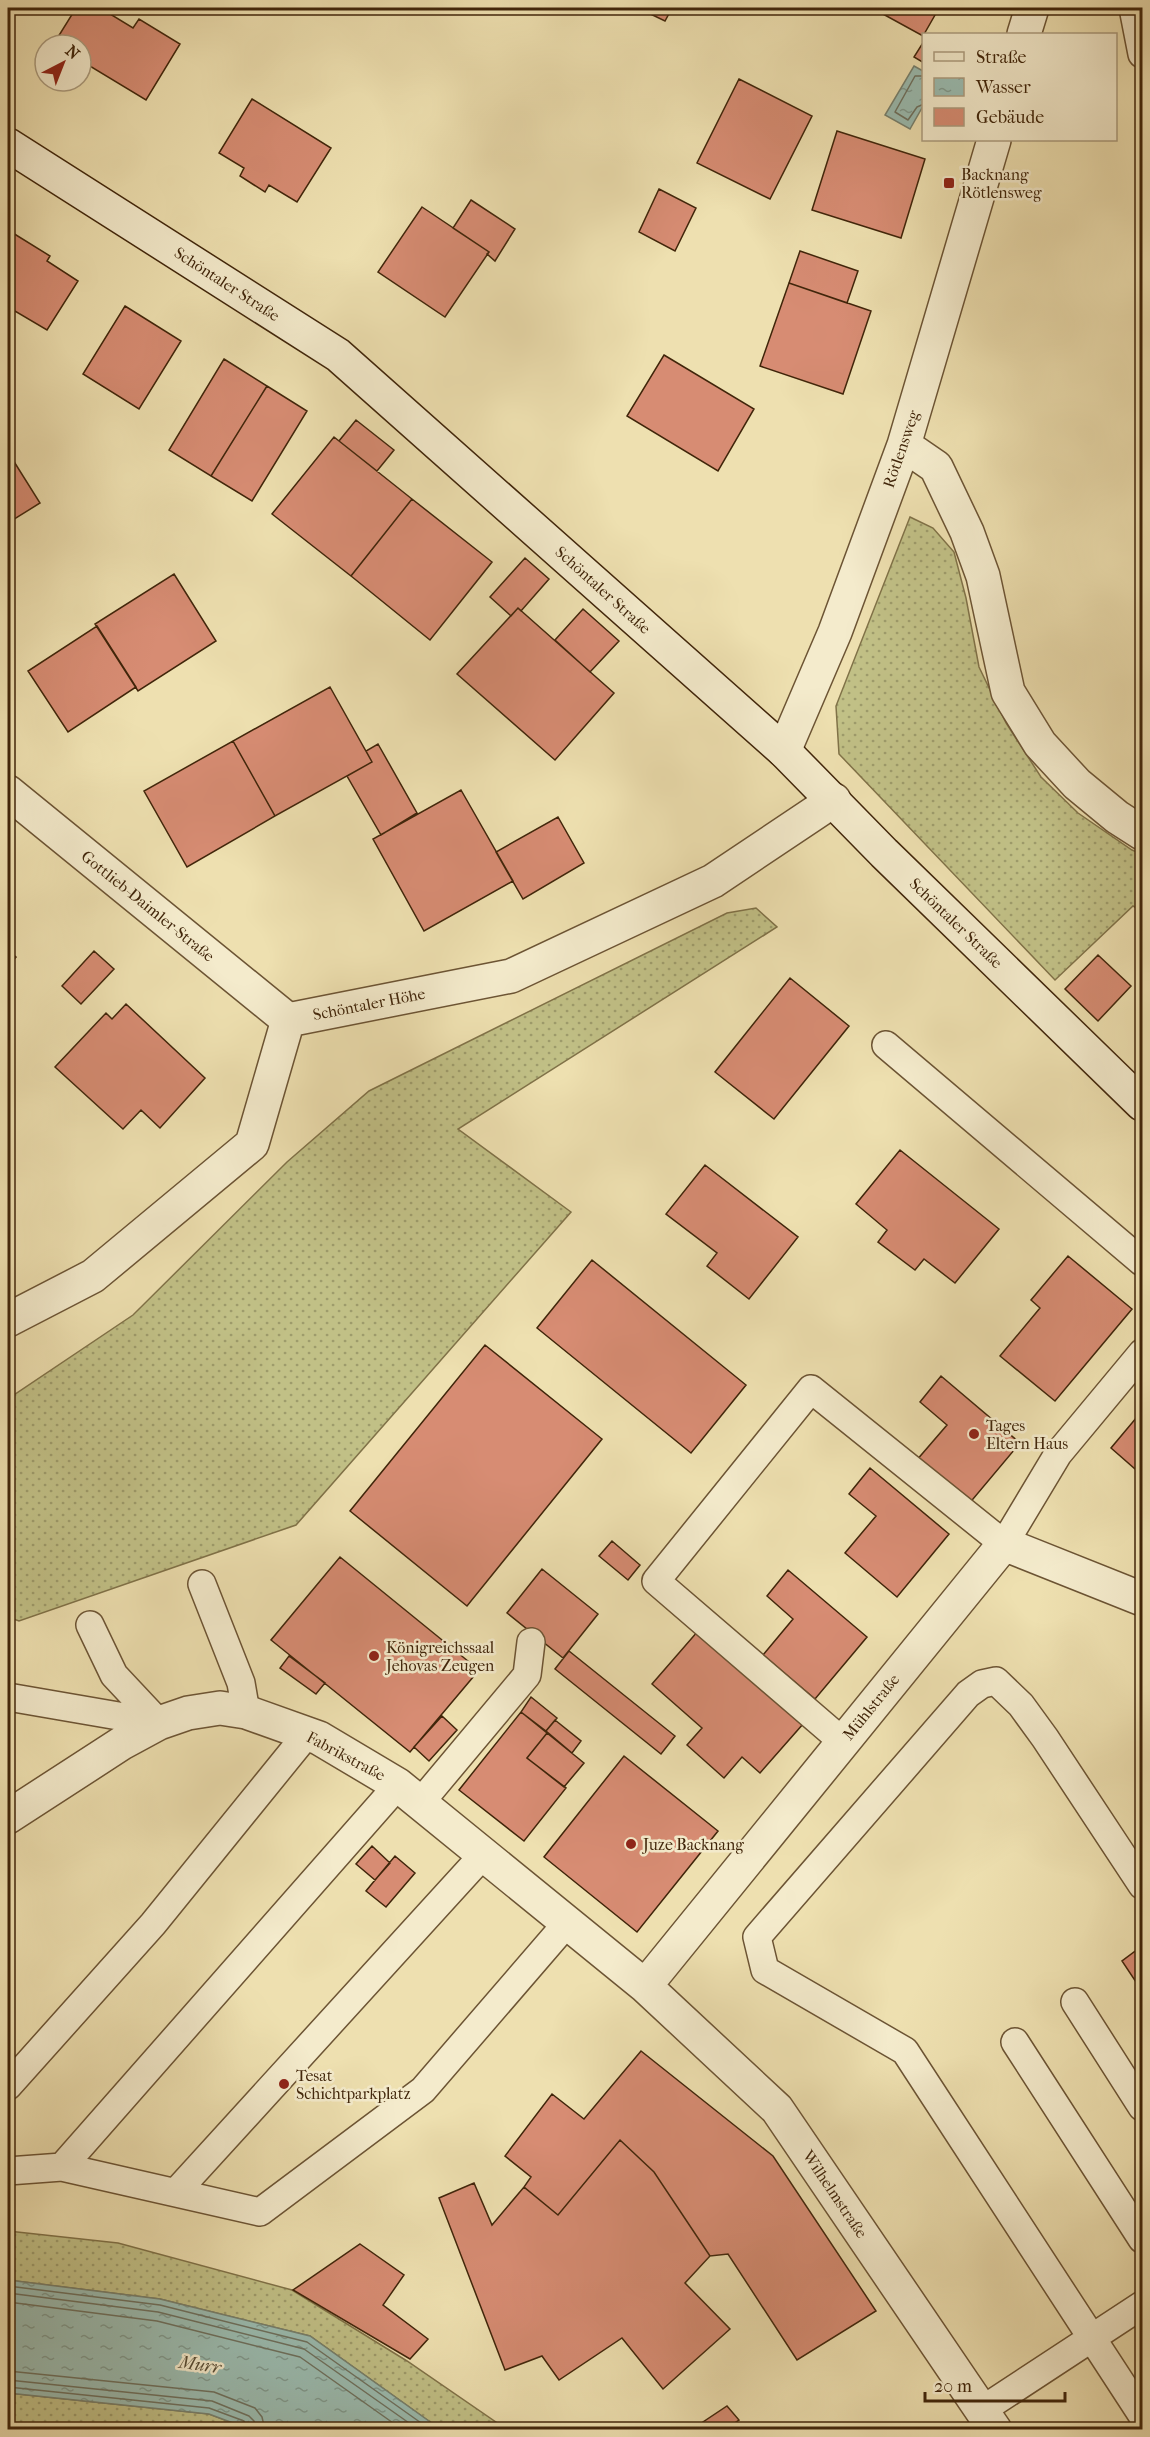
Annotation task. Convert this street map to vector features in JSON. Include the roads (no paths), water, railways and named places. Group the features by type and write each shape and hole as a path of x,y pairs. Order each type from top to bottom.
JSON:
{"street":[{"path":"1024,33 1032,8"},
{"name":"Rötlensweg","path":"784,751 835,632 904,445 994,141"},
{"name":"Schöntaler Straße","path":"8,145 338,355 784,751 884,853 1143,1104"},
{"path":"904,445 936,467 967,532 982,576 1008,692 1013,701 1040,744 1077,784 1117,817 1143,833"},
{"name":"Gottlieb-Daimler-Straße","path":"8,792 288,1020"},
{"name":"Schöntaler Höhe","path":"288,1020 510,976 713,881 834,800"},
{"path":"8,1320 93,1276 252,1144 288,1020"},
{"path":"1004,1545 1143,1599"},
{"name":"Mühlstraße","path":"645,1986 1004,1545"},
{"name":"Fabrikstraße","path":"8,1817 112,1749 159,1723 188,1713 220,1708 246,1712 319,1738 409,1794 645,1986"},
{"name":"Wilhelmstraße","path":"645,1986 777,2109 988,2420"}],"lane":[{"path":"1133,8 1143,54"},
{"path":"886,1045 1143,1262"},
{"path":"842,1742 657,1581 811,1389 1004,1545 1058,1454 1143,1353"},
{"path":"202,1584 241,1683 246,1712"},
{"path":"90,1625 114,1675 159,1723"},
{"path":"62,2168 409,1794 527,1675 531,1642"},
{"path":"1143,1885 1021,1705 996,1681 982,1684 968,1694 757,1937 765,1970 905,2051 1143,2415"},
{"path":"8,1697 159,1723"},
{"path":"8,2086 153,1924 307,1734"},
{"path":"176,2192 484,1854"},
{"path":"8,2171 62,2168 260,2212 423,2090 567,1923"},
{"path":"1075,2002 1143,2107"},
{"path":"1015,2042 1142,2237"},
{"path":"988,2420 1091,2338 1143,2306"}],"water":[{"path":"914,66 922,70 922,108 910,129 885,115"},
{"name":"Murr","path":"8,2280 160,2299 310,2336 440,2429 249,2429 209,2414 8,2393"}],"place":[{"name":"Backnang Rötlensweg","path":"949,183"},
{"name":"Tages Eltern Haus","path":"974,1434"},
{"name":"Königreichssaal Jehovas Zeugen","path":"374,1656"},
{"name":"Juze Backnang","path":"631,1844"},
{"name":"Tesat Schichtparkplatz","path":"284,2084"}]}
